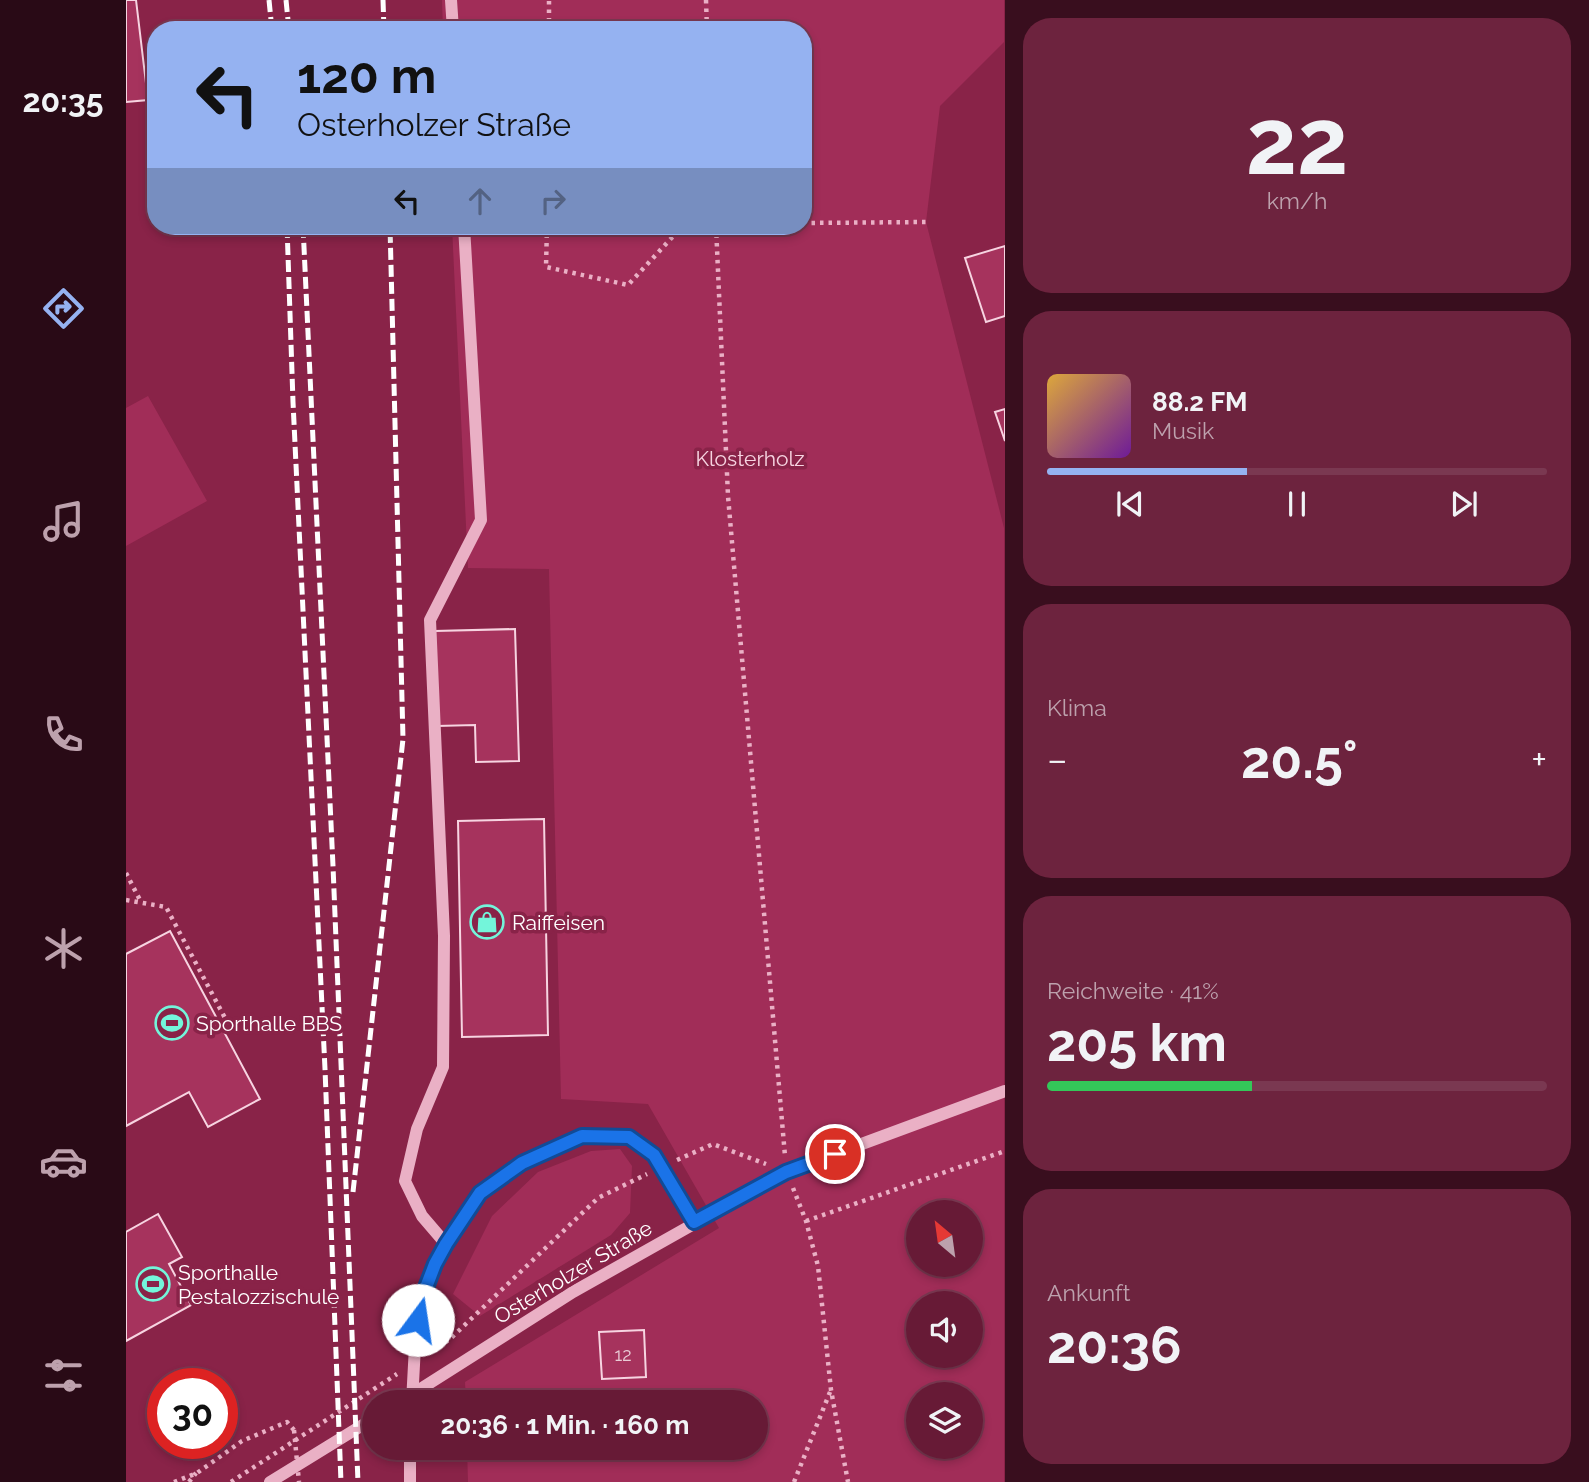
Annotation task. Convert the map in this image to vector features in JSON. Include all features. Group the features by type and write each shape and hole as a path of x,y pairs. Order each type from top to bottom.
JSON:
{"street":[{"path":"451,0 452,21"},
{"path":"446,1244 422,1216 405,1181 417,1129 443,1067 444,936 430,620 481,520 465,235"},
{"name":"Osterholzer Straße","path":"419,1390 573,1292 786,1172 1004,1091"},
{"path":"413,1390 415,1346 425,1290 446,1244 480,1193 522,1163 582,1136 629,1137 654,1155 694,1222"},
{"path":"270,1482 362,1425"},
{"path":"410,1482 411,1460"}],"path":[{"path":"549,0 549,21"},
{"path":"706,0 707,21"},
{"path":"812,223 926,222"},
{"path":"547,235 546,267 628,285 674,235"},
{"path":"716,235 728,496 786,1172 806,1221 818,1266 831,1390 848,1482"},
{"path":"126,873 141,902"},
{"path":"126,900 166,906 233,1033"},
{"path":"427,1354 450,1339 598,1198 713,1144 786,1172"},
{"path":"806,1221 1004,1151"},
{"path":"231,1482 404,1369"},
{"path":"794,1482 831,1390"},
{"path":"189,1482 197,1473 242,1441 287,1422 294,1430 299,1482"},
{"path":"174,1482 197,1473"}],"green space":[{"name":"Klosterholz","path":"442,0 1004,0 1004,42 940,106 926,222 1004,528 1004,1482 468,1482 467,1460 768,1460 768,1390 465,1390 465,1382 719,1228 648,1104 561,1099 549,569 468,568 452,235 812,235 812,21 443,21"},
{"path":"148,396 207,501 126,546 126,408"},
{"path":"620,1149 632,1166 630,1213 611,1235 480,1316 453,1294 492,1216 538,1172 591,1151"}],"building":[{"path":"126,0 136,0 147,100 126,102"},
{"path":"1005,246 1005,316 986,322 965,258"},
{"path":"1005,409 1005,441 995,412"},
{"path":"515,629 519,761 476,762 475,725 437,726 435,631"},
{"path":"544,819 548,1035 462,1037 458,821"},
{"name":"Sporthalle BBS","path":"170,931 260,1099 208,1127 189,1092 126,1126 126,954"},
{"name":"Sporthalle Pestalozzischule","path":"158,1214 182,1257 169,1264 191,1305 126,1341 126,1232"},
{"path":"644,1330 646,1377 602,1379 599,1332"}],"railway":[{"path":"269,0 271,21"},
{"path":"286,0 288,21"},
{"path":"383,0 384,21"},
{"path":"287,235 341,1482"},
{"path":"303,235 358,1482"},
{"path":"353,1192 403,739 390,235"}],"place":[{"name":"Raiffeisen","path":"487,922"},
{"name":"Sporthalle BBS","path":"172,1023"},
{"name":"Sporthalle Pestalozzischule","path":"153,1284"}],"route":[{"path":"418,1320 435,1264 480,1193 522,1163 582,1136 629,1137 654,1155 694,1222 786,1172 835,1154"}]}
